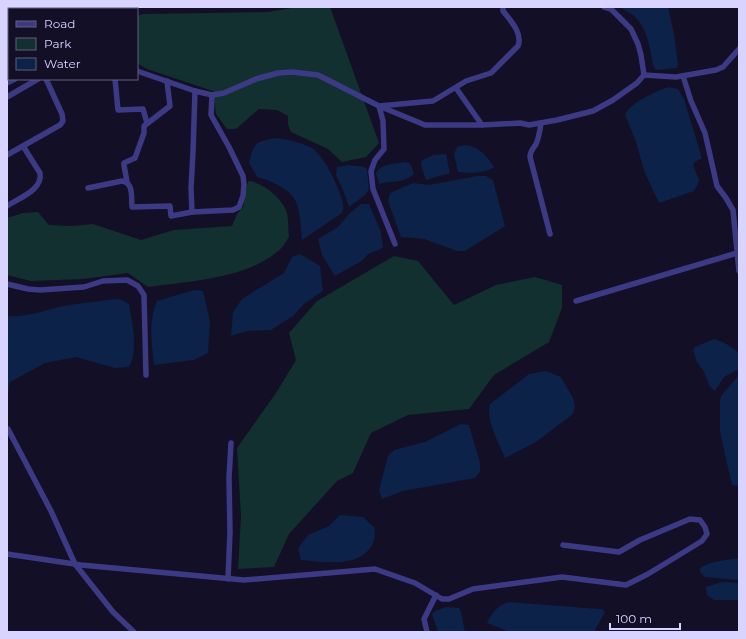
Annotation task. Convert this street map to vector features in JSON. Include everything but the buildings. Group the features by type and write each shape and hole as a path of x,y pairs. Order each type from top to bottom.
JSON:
{"street":[{"path":"379,106 433,101 466,81 492,73 518,46 519,42 518,31 503,7"},
{"path":"138,71 195,91 212,95 224,93 256,79 278,73 292,72 318,75 379,106 425,125 541,123 593,111 613,100 637,83 644,75 638,44 631,28 611,9 604,7"},
{"path":"644,75 683,76 716,70 723,67 739,49"},
{"path":"683,76 705,133 717,186 733,210 739,271"},
{"path":"7,98 36,80"},
{"path":"7,155 60,125 63,121 62,114 46,80"},
{"path":"115,80 118,110 143,109 147,123"},
{"path":"167,81 170,106 144,126 144,133 135,158 124,163 127,182 130,186 132,207 170,206 171,216 192,212 232,210 238,207 243,196 243,176 211,115 212,95"},
{"path":"456,88 482,125"},
{"path":"192,212 191,188 194,152 195,91"},
{"path":"379,106 383,121 384,149 375,160 371,171 373,189 395,244"},
{"path":"541,123 536,144 530,151 530,157 550,234"},
{"path":"7,206 34,190 41,178 40,173 23,146"},
{"path":"88,188 122,181 127,182"},
{"path":"576,301 737,253"},
{"path":"7,284 40,290 84,287 103,281 127,280 138,286 144,295 146,375"},
{"path":"7,429 52,512 75,564 113,612 134,632"},
{"path":"228,579 231,443"},
{"path":"7,554 75,564 244,580 375,568 415,583 436,594 442,599 449,599 473,589 562,577 626,585 648,574 702,541 707,534 705,527 700,520 690,519 640,540 619,552 562,545"},
{"path":"427,632 424,619 436,594"}],"green space":[{"path":"298,7 330,7 379,143 366,157 342,162 328,149 291,132 288,124 288,116 277,110 259,109 236,129 227,129 216,114 213,91 147,69 138,64 138,16 143,14 268,12"},
{"path":"248,181 259,184 270,190 282,203 287,214 289,237 280,250 250,268 216,277 148,287 128,273 83,279 31,281 7,275 7,218 23,213 38,212 49,225 72,226 93,224 141,240 174,230 232,226 237,214 243,207"},
{"path":"394,256 418,261 454,305 496,285 535,277 562,285 562,308 549,342 494,375 469,409 408,415 371,433 353,473 337,481 289,534 274,567 238,569 241,516 237,448 276,393 296,360 289,333 317,301"}],"water":[{"path":"102,7 102,8 44,8"},
{"path":"620,7 668,7 674,34 678,64 677,68 657,70 654,68 648,40 642,26 633,15"},
{"path":"669,87 678,89 684,99 702,158 693,165 699,180 694,191 659,203 645,173 635,139 625,115 627,111 637,102 651,94"},
{"path":"274,138 298,142 312,148 317,152 327,165 342,198 342,213 302,240 298,210 293,197 285,189 257,177 249,163 256,145 262,141"},
{"path":"465,145 474,147 482,152 494,167 482,172 458,172 454,154 457,147"},
{"path":"446,154 450,173 426,180 421,165 422,160 433,155"},
{"path":"405,162 411,165 414,174 401,181 379,184 376,173 381,167 389,164"},
{"path":"349,165 365,167 367,170 369,189 365,195 349,207 336,175 337,167"},
{"path":"477,176 486,176 493,180 505,226 465,251 457,251 424,239 401,237 388,201 390,193 413,183 429,185"},
{"path":"361,204 369,204 381,232 383,248 368,254 363,260 335,276 322,255 318,239 338,227 349,214"},
{"path":"300,254 320,266 323,291 304,304 293,316 271,330 247,331 231,336 233,312 242,299 284,273 292,257"},
{"path":"194,290 203,291 210,321 208,353 194,360 154,365 152,316 157,301"},
{"path":"115,299 122,300 129,304 134,336 134,352 129,367 115,368 76,357 45,363 10,382 7,399 7,316 27,315 66,306"},
{"path":"714,339 727,344 739,353 739,369 724,377 715,391 710,387 704,372 697,362 693,350 695,347"},
{"path":"546,371 561,377 573,398 575,406 573,414 536,442 505,458 491,424 489,411 490,404 529,374"},
{"path":"739,375 739,486 732,485 726,459 720,431 720,401 721,396"},
{"path":"461,424 469,425 480,463 480,472 475,478 403,491 382,499 379,490 388,456 394,450 425,442"},
{"path":"340,515 363,517 375,528 374,541 367,551 360,557 341,562 301,560 298,548 308,535 329,526"},
{"path":"739,558 739,580 704,577 700,572 700,568 709,564"},
{"path":"722,582 739,583 739,600 714,600 707,595 706,587"},
{"path":"509,602 602,609 605,612 594,632 510,632 487,623 495,610 501,605"},
{"path":"447,607 459,608 465,632 438,632 432,614 435,611"}]}
